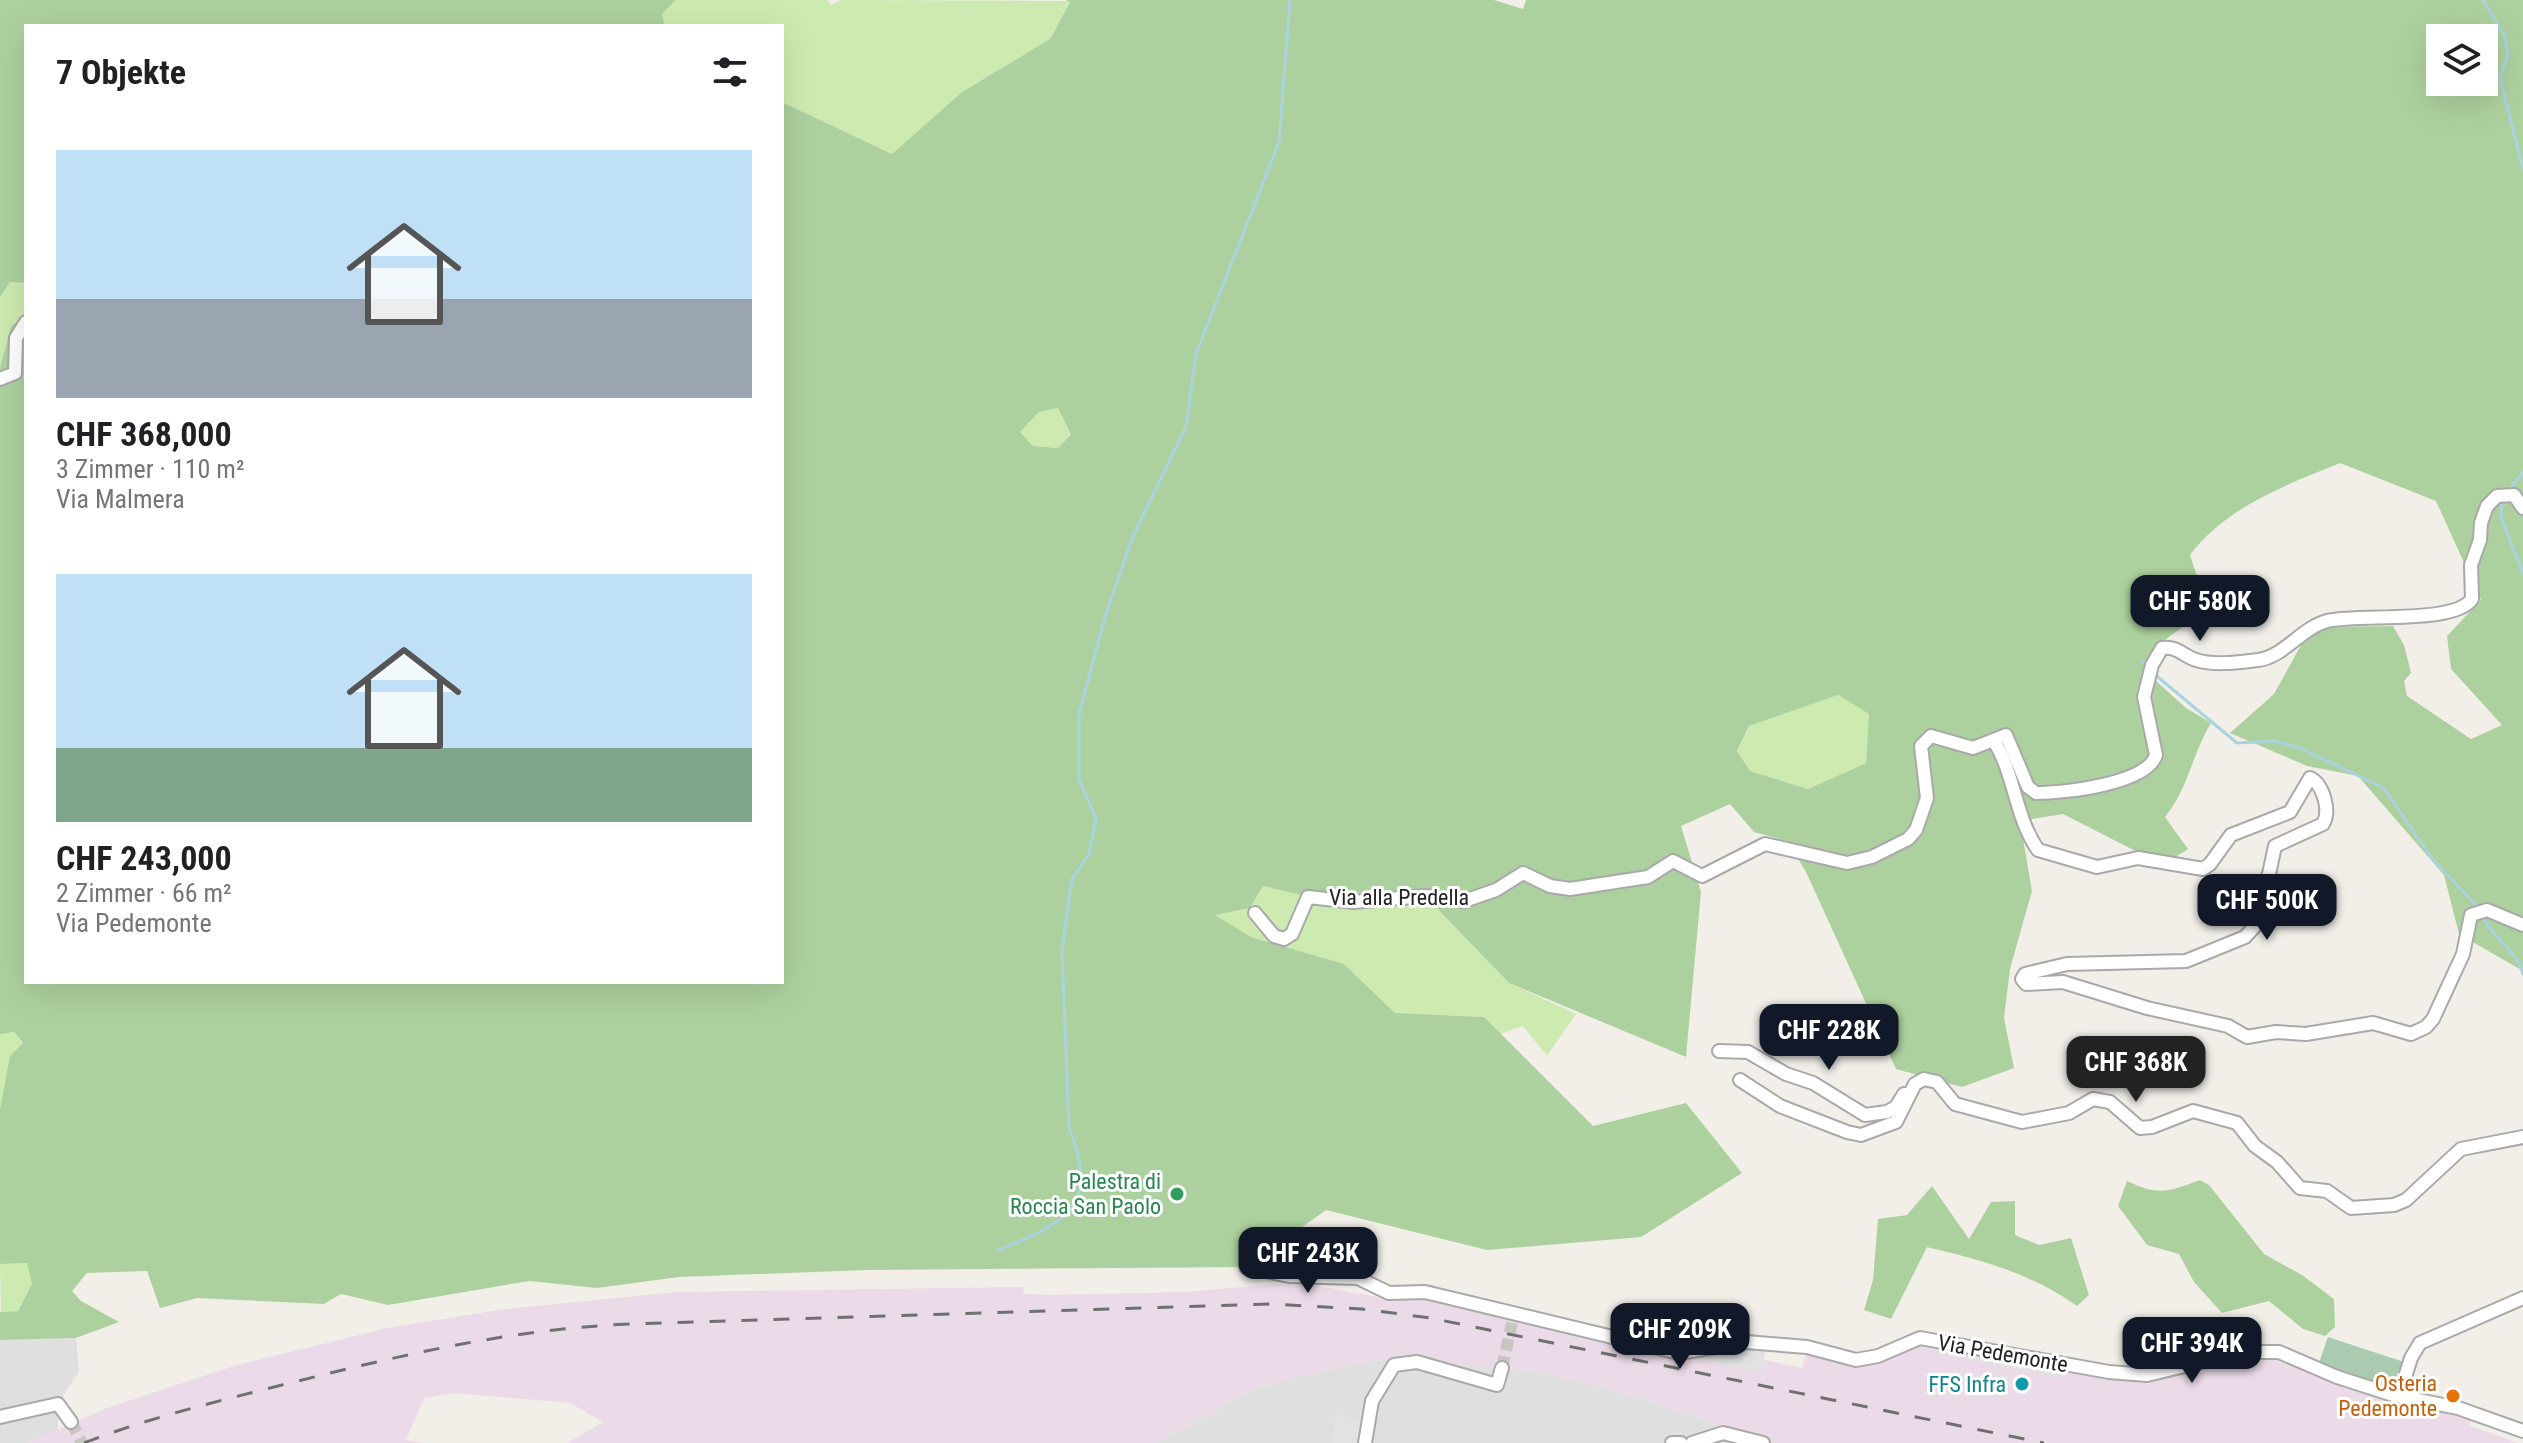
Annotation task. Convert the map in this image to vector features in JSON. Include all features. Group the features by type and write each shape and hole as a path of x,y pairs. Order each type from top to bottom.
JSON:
{"street":[{"path":"0,379 15,373 16,338 24,325"},
{"path":"2523,508 2514,495 2497,496 2487,506 2471,565 2472,599 2464,606 2409,616 2329,621 2304,632 2273,656 2255,660 2205,662 2191,659 2176,648 2160,649 2146,681 2144,697 2156,755 2152,765 2140,774 2092,786 2036,793 2027,783 2009,738 2003,734 1994,741 2006,764 2014,799 2038,850 2097,867 2138,858 2203,869 2231,835 2290,812 2310,778 2320,787 2327,812 2323,824 2275,846 2269,874 2259,895 2255,926 2245,937 2186,961 2067,964 2027,973 2022,979 2026,984 2063,982 2085,992 2228,1026 2247,1037 2276,1032 2306,1034 2373,1023 2411,1034 2426,1027 2433,1019 2463,954 2471,915 2484,909 2523,925"},
{"name":"Via alla Predella","path":"1255,913 1270,933 1284,939 1292,934 1308,897 1353,902 1425,896 1464,901 1496,890 1523,873 1555,888 1570,889 1648,877 1673,861 1702,876 1765,844 1823,860 1855,862 1902,843 1914,833 1927,798 1920,753 1926,739 1934,736 1973,748 1994,741"},
{"path":"1719,1051 1748,1052 1786,1074 1813,1083 1865,1115 1896,1107 1909,1083 1918,1080 1937,1082 1955,1104 2022,1122 2069,1113 2093,1099 2110,1102 2140,1128 2152,1127 2187,1112 2202,1112 2241,1126 2255,1146 2277,1162 2297,1186 2325,1190 2345,1206 2357,1209 2403,1202 2461,1149 2523,1137"},
{"path":"1740,1080 1780,1106 1813,1117 1830,1127 1861,1135 1896,1122 1918,1080"},
{"name":"Via Pedemonte","path":"1246,1267 1289,1276 1358,1278 1389,1293 1425,1292 1512,1318 1679,1353 1746,1342 1807,1347 1856,1360 1878,1356 1920,1338 2109,1372 2147,1375 2243,1352 2279,1352 2337,1377 2399,1396 2458,1408 2523,1431"},
{"path":"2399,1396 2413,1352 2420,1343 2523,1298"},
{"path":"1365,1443 1372,1401 1394,1365 1417,1362 1497,1385 1502,1368"},
{"path":"0,1417 58,1404 71,1422"},
{"path":"1692,1443 1723,1433 1763,1443"},
{"path":"1672,1443 1681,1443"}],"shaded area":[{"path":"1276,1284 1313,1285 1382,1298 1449,1301 1761,1373 1764,1360 1802,1368 1807,1351 1856,1360 1918,1341 2130,1377 2259,1351 2472,1415 2470,1426 2518,1443 1775,1443 1633,1396 1563,1377 1505,1368 1375,1360 1299,1376 1256,1389 1155,1443 567,1443 603,1422 570,1403 455,1393 424,1398 406,1440 424,1443 28,1443 107,1408 237,1365 387,1328 506,1309 677,1292 1023,1287 1024,1294 1049,1295 1186,1292"},
{"path":"76,1338 79,1371 58,1404 58,1430 28,1443 0,1443 0,1340"},
{"path":"1766,1347 1761,1373 1694,1358 1696,1353 1714,1349"},
{"path":"1979,1355 2059,1371 2058,1378 1978,1362"},
{"path":"1375,1360 1505,1368 1563,1377 1633,1396 1775,1443 1155,1443 1256,1389 1299,1376"},
{"path":"1336,1413 1361,1422 1357,1443 1331,1443"}],"green space":[{"path":"0,0 676,0 662,14 664,24 24,24 24,283 10,282 0,297"},
{"path":"676,0 828,0 831,5 840,0 1070,1 1050,39 962,92 892,154 784,103 784,24 664,24 662,14"},
{"path":"1066,0 1494,0 1523,9 1526,0 2523,0 2523,971 2459,934 2444,875 2358,776 2307,766 2230,733 2274,694 2311,627 2393,626 2404,645 2411,673 2404,681 2407,696 2471,739 2502,725 2451,669 2447,636 2481,600 2436,501 2340,463 2258,499 2221,523 2205,538 2190,555 2208,609 2159,644 2144,670 2186,708 2211,723 2180,794 2165,817 2188,849 2163,865 2063,814 2020,821 2032,891 2010,969 2004,1018 2014,1068 1962,1087 1896,1069 1806,872 1787,841 1754,832 1730,804 1681,826 1701,892 1686,1057 1509,983 1425,896 1310,897 1263,886 1250,908 1215,915 1251,937 1344,964 1395,1013 1484,1017 1593,1126 1686,1103 1742,1173 1641,1237 1487,1250 1326,1210 1246,1267 867,1270 679,1277 597,1288 529,1281 388,1305 341,1294 324,1304 197,1298 160,1308 147,1271 87,1273 72,1291 81,1301 119,1322 76,1338 0,1340 0,1312 18,1311 32,1284 27,1263 0,1264 0,1109 10,1056 23,1043 14,1032 0,1034 0,368 11,326 24,318 24,984 784,984 784,103 892,154 962,92 1050,39 1070,2","holes":["1058,408 1071,434 1058,448 1033,446 1020,432 1039,412","1838,695 1869,714 1866,763 1808,789 1750,771 1737,751 1749,726"]},
{"path":"10,282 24,283 24,318 11,326 0,369 0,297"},
{"path":"1058,408 1071,433 1058,448 1033,446 1020,432 1039,412"},
{"path":"1838,695 1870,714 1866,763 1808,789 1750,771 1737,752 1749,726"},
{"path":"1263,886 1310,897 1425,896 1509,983 1576,1014 1547,1056 1523,1026 1500,1034 1483,1017 1395,1013 1344,964 1251,937 1214,915 1250,908"},
{"path":"14,1032 23,1044 10,1057 0,1109 0,1034"},
{"path":"2200,1180 2209,1185 2264,1254 2302,1275 2334,1299 2335,1327 2325,1336 2303,1329 2269,1301 2222,1313 2194,1282 2179,1254 2147,1245 2118,1206 2127,1181 2163,1191"},
{"path":"1932,1186 1969,1239 1991,1202 2015,1201 2015,1235 2039,1245 2071,1238 2089,1295 2077,1306 2024,1276 1927,1247 1891,1319 1864,1310 1873,1280 1878,1219 1907,1215"},
{"path":"27,1263 32,1284 18,1311 1,1312 0,1264"},
{"path":"2328,1337 2404,1362 2396,1389 2319,1363"}],"waterway":[{"path":"999,1250 1059,1220 1079,1194 1081,1176 1078,1155 1069,1128 1062,950 1072,879 1089,854 1096,819 1079,779 1079,714 1106,614 1133,536 1186,427 1196,354 1279,142 1290,0"},
{"path":"2483,0 2504,35 2508,54 2500,78 2523,169"},
{"path":"2508,491 2523,472"},
{"path":"2502,501 2501,517 2523,574"},
{"path":"2141,660 2148,667"},
{"path":"2153,673 2237,743 2275,741 2300,748 2384,788 2433,860 2476,905"},
{"path":"2483,918 2516,958 2523,974"}],"tunnel":[{"path":"1502,1368 1512,1323"},
{"path":"71,1422 82,1443"}],"railway":[{"path":"84,1443 182,1411 326,1374 412,1354 539,1332 629,1324 1270,1304 1362,1309 1430,1318 2044,1443"}],"place":[{"name":"Palestra di Roccia San Paolo","path":"1177,1194"},
{"name":"FFS Infra","path":"2022,1384"},
{"name":"Osteria Pedemonte","path":"2453,1396"}]}
